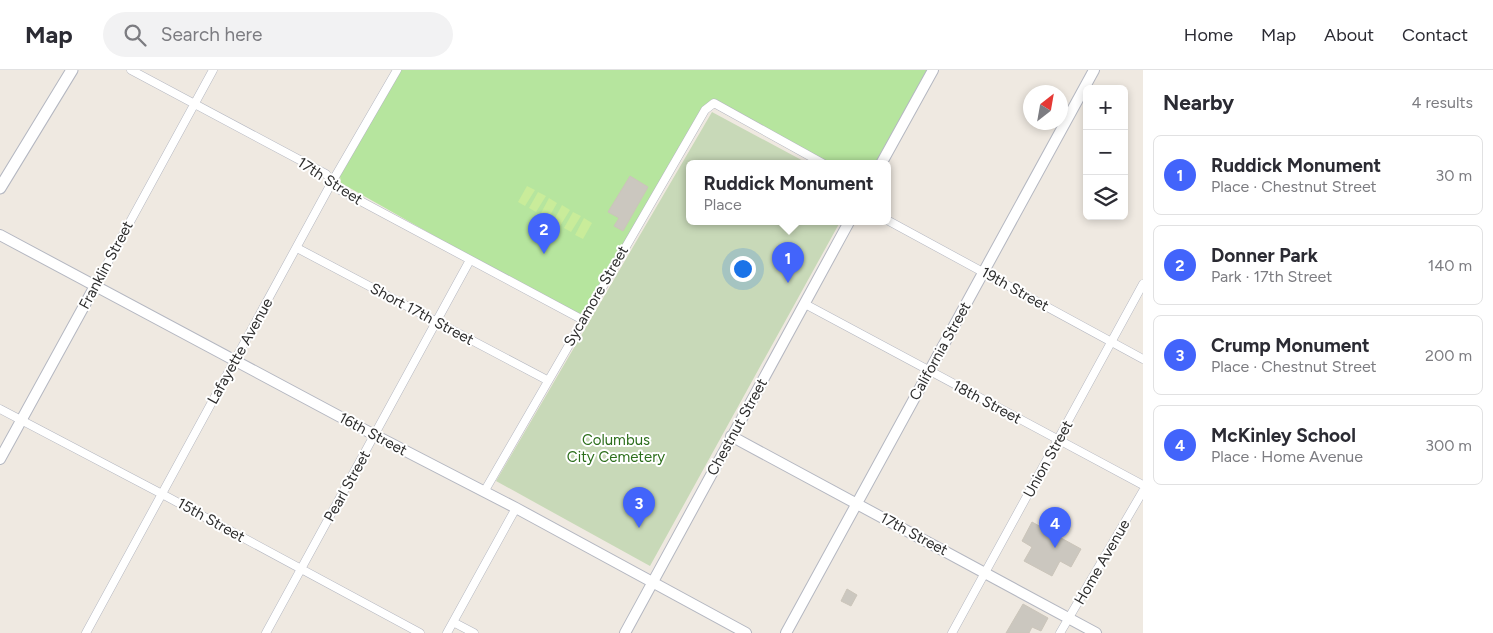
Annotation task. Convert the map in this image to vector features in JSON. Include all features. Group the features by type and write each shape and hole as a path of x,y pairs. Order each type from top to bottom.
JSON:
{"main road":[{"path":"0,188 72,70"}],"street":[{"name":"17th Street","path":"131,70 326,174 338,189 583,320"},
{"name":"Franklin Street","path":"0,459 213,70"},
{"name":"Lafayette Avenue","path":"86,633 332,182 397,70"},
{"path":"883,160 932,70"},
{"name":"California Street","path":"786,633 1094,70"},
{"name":"Sycamore Street","path":"484,492 547,380 705,110 714,103 817,160"},
{"name":"19th Street","path":"891,222 1143,359"},
{"name":"Chestnut Street","path":"625,633 847,225"},
{"name":"16th Street","path":"0,236 516,508 746,633"},
{"name":"Short 17th Street","path":"297,248 547,380"},
{"name":"Pearl Street","path":"266,633 470,260"},
{"name":"Union Street","path":"952,633 1143,284"},
{"name":"18th Street","path":"805,304 1143,485"},
{"name":"15th Street","path":"0,410 162,494 420,633"},
{"name":"17th Street","path":"731,436 1096,633"},
{"name":"Home Avenue","path":"1060,633 1143,491"},
{"path":"447,633 516,508"},
{"path":"453,622 474,633"}],"green space":[{"path":"397,70 933,70 883,160 817,160 714,104 705,110 583,320 341,183 339,170"},
{"name":"Columbus City Cemetery","path":"712,112 802,160 686,160 686,225 838,225 650,566 496,481"},
{"path":"527,186 535,190 525,206 518,202"},
{"path":"538,192 546,196 536,212 529,208"},
{"path":"549,198 557,203 548,219 540,215"},
{"path":"562,205 570,210 560,226 553,222"},
{"path":"573,212 581,216 571,232 564,228"},
{"path":"584,218 592,223 583,239 575,235"}],"building":[{"path":"630,176 648,187 623,231 614,226 619,218 608,212"},
{"path":"1032,522 1081,549 1071,567 1060,561 1052,576 1024,561 1032,547 1022,541"},
{"path":"847,589 857,595 851,606 841,601"},
{"path":"1023,604 1048,618 1041,631 1032,627 1029,633 1006,633"}],"place":[{"name":"Donner Park","path":"544,254"},
{"name":"Ruddick Monument","path":"788,283"},
{"name":"Crump Monument","path":"639,528"},
{"name":"McKinley School","path":"1055,548"}]}
